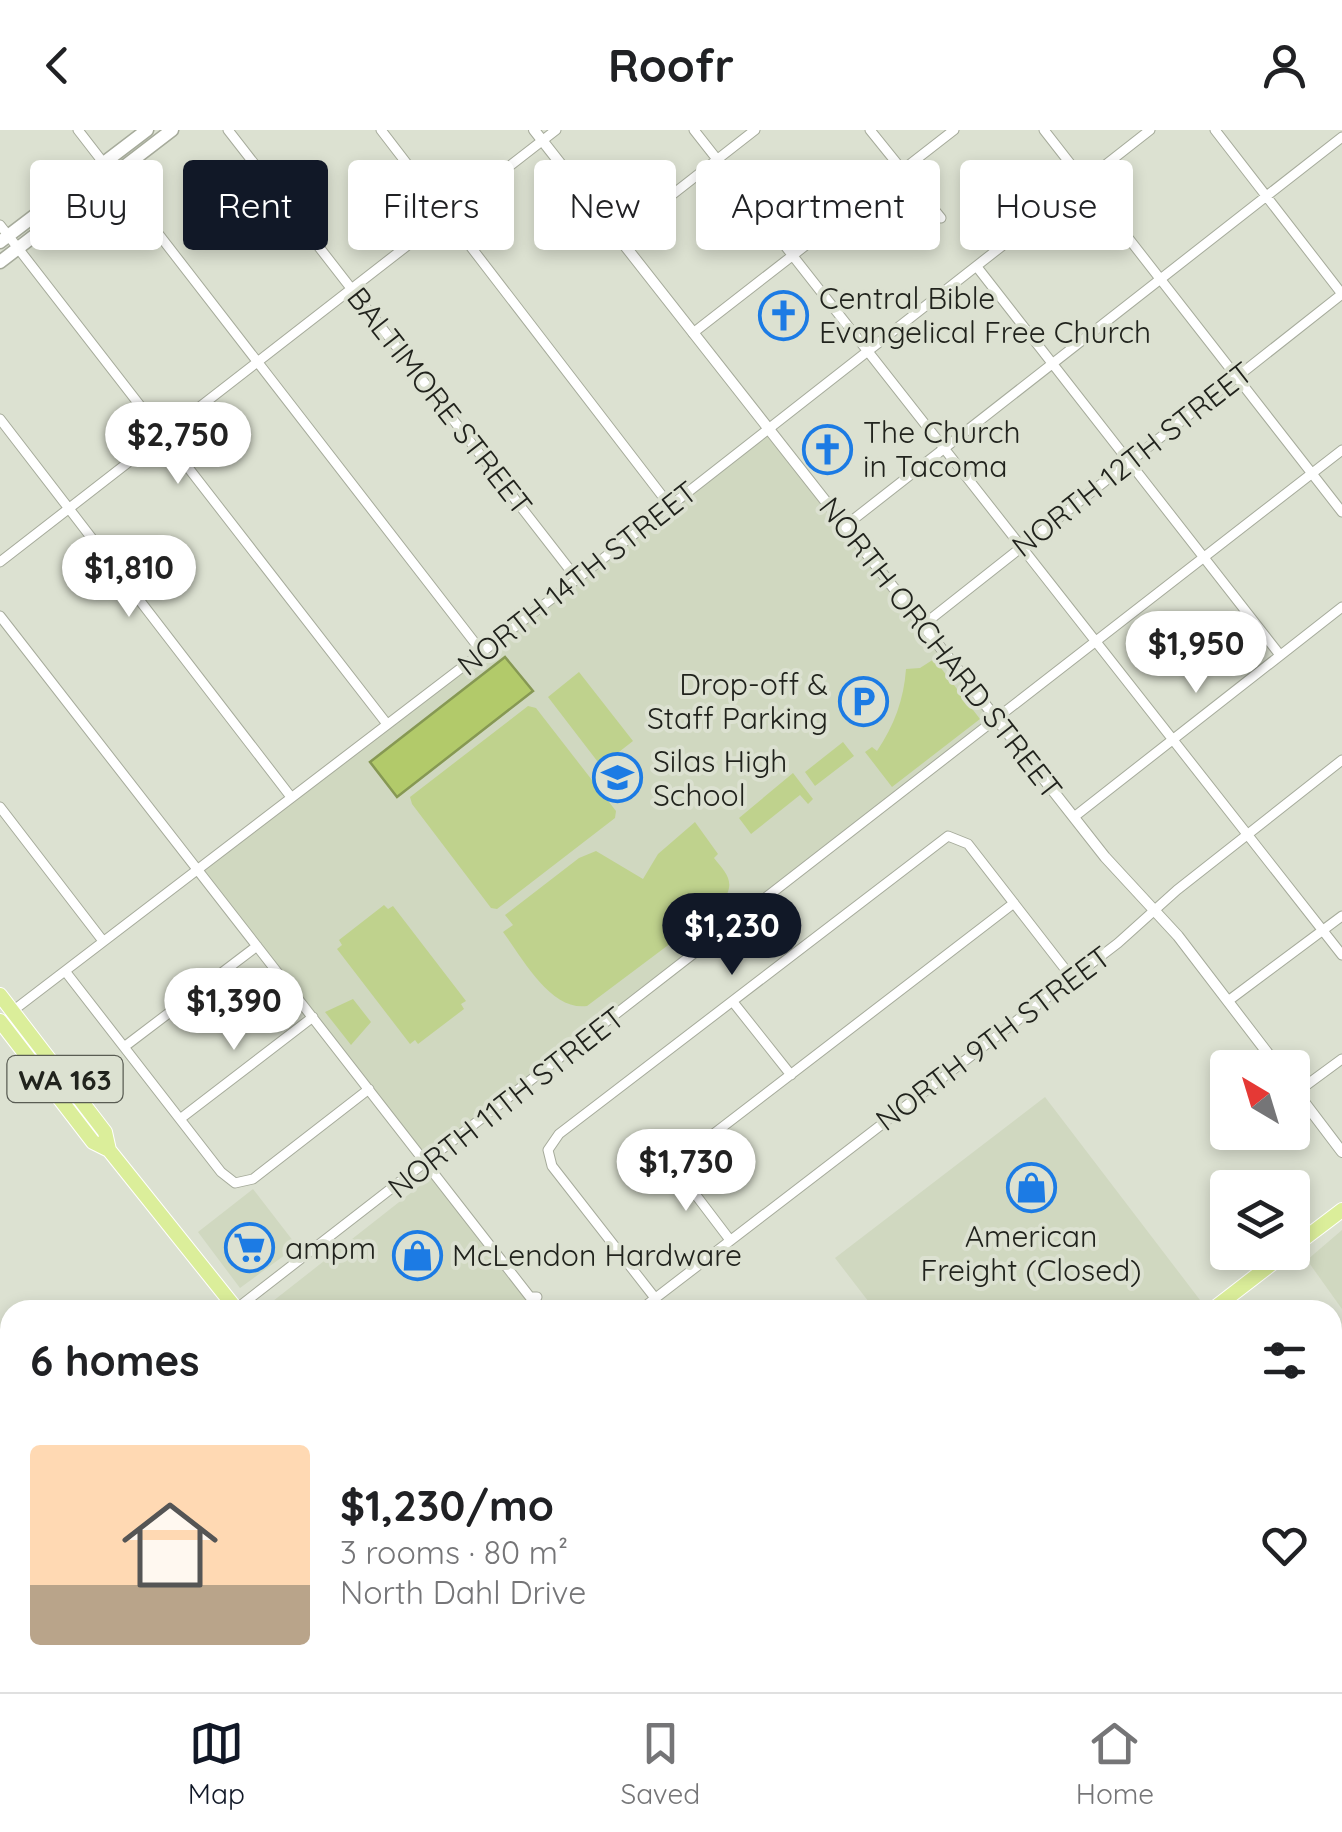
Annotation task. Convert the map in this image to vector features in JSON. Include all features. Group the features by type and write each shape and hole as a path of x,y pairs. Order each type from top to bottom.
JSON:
{"main road":[{"path":"117,160 147,130"},
{"path":"123,160 172,130"},
{"path":"3,234 30,217"},
{"path":"0,262 30,237"},
{"name":"WA 163","path":"0,995 4,1017 106,1132 110,1150 229,1300"},
{"path":"1310,1235 1342,1210"},
{"path":"1225,1300 1264,1270"}],"street":[{"path":"78,130 101,160"},
{"name":"BALTIMORE STREET","path":"228,130 577,578"},
{"path":"381,130 405,160"},
{"name":"NORTH ORCHARD STREET","path":"534,130 558,160"},
{"path":"514,162 556,130"},
{"path":"694,130 718,160 755,130"},
{"path":"870,130 894,160"},
{"path":"917,160 954,130"},
{"path":"1044,130 1067,160"},
{"name":"NORTH 14TH STREET","path":"1112,160 1150,130"},
{"path":"1215,130 1342,294"},
{"path":"845,526 1342,137"},
{"path":"676,192 696,177"},
{"path":"3,234 18,248 386,724"},
{"path":"163,241 482,652"},
{"path":"1133,245 1342,512"},
{"path":"0,562 401,250"},
{"path":"474,250 670,506"},
{"name":"NORTH ORCHARD STREET","path":"628,250 1074,817 1121,875 1156,910 1265,1050"},
{"path":"790,250 1342,956"},
{"path":"693,333 803,250"},
{"name":"NORTH 14TH STREET","path":"4,1017 999,250"},
{"path":"978,267 1280,655"},
{"name":"NORTH 12TH STREET","path":"923,625 1342,294"},
{"path":"0,419 291,796"},
{"name":"NORTH 11TH STREET","path":"248,1300 1342,450"},
{"path":"1074,817 1342,607"},
{"path":"0,616 530,1298 537,1297"},
{"name":"NORTH 9TH STREET","path":"652,1300 1072,978 1342,760"},
{"path":"0,807 104,941"},
{"path":"655,1298 556,1172 549,1157 553,1139 942,840 956,836 968,844 1072,978"},
{"path":"730,1240 673,1165 1014,903"},
{"path":"1228,1001 1342,916"},
{"path":"124,1046 257,946"},
{"path":"65,970 221,1172 238,1183 256,1177 369,1089"},
{"path":"733,1002 791,1075"},
{"path":"180,1119 313,1017"},
{"path":"1310,1080 1342,1060"},
{"path":"1310,1109 1342,1152"}],"shaded area":[{"name":"Silas High School","path":"769,429 997,720 427,1163 197,869"},
{"path":"505,657 533,691 397,797 370,762"},
{"path":"934,659 980,719 892,787 865,752 872,747 877,751 888,732 900,702 906,669 920,668"},
{"path":"579,672 633,741 601,766 548,697"},
{"path":"528,706 536,708 616,811 615,818 497,909 491,908 410,797"},
{"path":"843,742 854,756 815,786 805,772"},
{"path":"793,773 813,799 808,804 800,795 751,834 739,818"},
{"path":"695,822 718,854 714,858 729,880 726,896 587,1006 561,1000 549,991 503,932 513,925 505,915 579,858 596,851 643,879 658,854"},
{"path":"384,905 388,909 393,906 466,1001 461,1004 464,1009 418,1044 415,1040 410,1044 337,949 342,945 339,940"},
{"path":"353,999 371,1022 351,1045 325,1012"},
{"path":"1045,1097 1200,1300 867,1300 835,1258"},
{"path":"431,1177 526,1300 274,1300"},
{"path":"253,1189 297,1246 240,1288 198,1232"},
{"path":"1342,1230 1342,1300 1336,1300 1310,1264 1310,1257"}],"place":[{"name":"Central Bible Evangelical Free Church","path":"784,315"},
{"name":"The Church in Tacoma","path":"828,449"},
{"name":"Drop-off & Staff Parking","path":"863,701"},
{"name":"Silas High School","path":"618,778"},
{"name":"American Freight (Closed)","path":"1031,1187"},
{"name":"ampm","path":"250,1248"},
{"name":"McLendon Hardware","path":"417,1255"}]}
